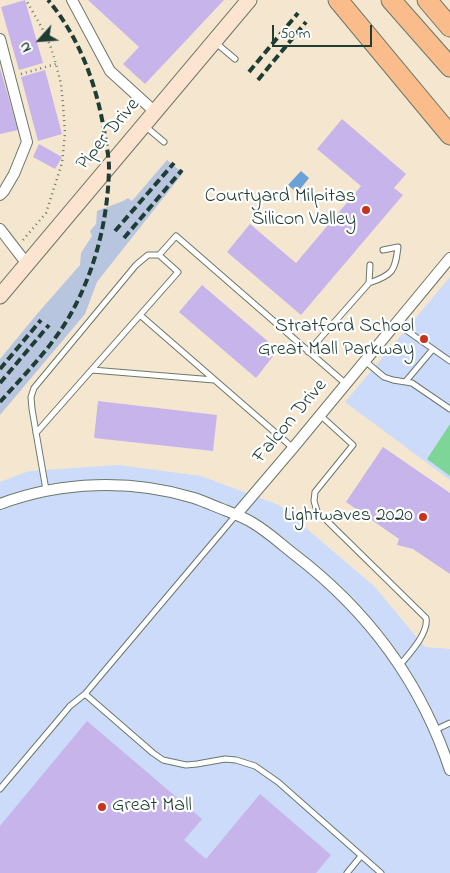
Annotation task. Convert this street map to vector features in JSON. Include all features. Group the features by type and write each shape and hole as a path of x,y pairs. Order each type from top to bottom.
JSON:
{"highway":[{"path":"338,0 450,135"},
{"path":"391,0 450,67"},
{"path":"427,0 450,26"},
{"path":"431,113 450,123"}],"street":[{"path":"72,0 110,71 154,111"},
{"name":"Piper Drive","path":"0,296 249,0"},
{"path":"0,39 27,142 14,174 0,195"},
{"path":"0,229 27,264"},
{"name":"Falcon Drive","path":"236,515 450,258"},
{"path":"0,504 46,491 78,486 121,485 146,487 195,498 252,522 327,580 366,621 400,665 421,700 450,770"}],"lane":[{"path":"214,41 235,59"},
{"path":"143,125 164,142"},
{"path":"159,255 176,236 346,384"},
{"path":"308,352 369,283 382,279 392,272 396,262 398,247 383,250"},
{"path":"36,433 178,272 159,255 148,255 136,265 34,388 31,397 32,409 36,433 46,491"},
{"path":"369,283 370,265"},
{"path":"140,316 293,448"},
{"path":"396,323 450,361"},
{"path":"406,381 432,349"},
{"path":"365,361 384,377 412,382 450,409"},
{"path":"92,370 215,380"},
{"path":"320,415 353,445 315,492 314,501 317,510 426,618 427,624 423,634 400,665"},
{"path":"0,789 70,706 84,694 236,515"},
{"path":"84,694 163,760 186,765 225,759 236,760 263,771 293,794 381,873"},
{"path":"435,730 450,723"},
{"path":"347,873 361,856"}],"path":[{"path":"16,249 46,213 62,163 64,133 61,84 56,64 50,45 26,0"},
{"path":"10,77 56,64"}],"shaded area":[{"path":"167,160 183,173 97,282 85,314 0,415 0,359 80,265 81,253 92,236 90,231 96,224 97,211 128,198 132,201"},
{"name":"Stratford School Great Mall Parkway","path":"450,277 450,480 345,402"},
{"name":"Great Mall","path":"119,465 201,476 279,505 374,586 425,647 450,649 450,873 0,873 0,482 29,471"}],"green space":[{"path":"450,424 450,476 427,459"}],"water":[{"path":"301,171 309,178 297,193 288,185"}],"building":[{"path":"25,0 43,63 19,70 1,7"},
{"path":"88,0 224,0 145,84 123,64 139,47"},
{"path":"0,68 18,130 0,134"},
{"path":"45,70 62,134 38,141 21,77"},
{"name":"Courtyard Milpitas Silicon Valley","path":"342,119 406,174 394,188 403,195 301,315 227,252 250,224 296,263 361,186 317,149"},
{"path":"39,144 62,157 55,169 33,157"},
{"path":"202,285 278,350 256,378 179,312"},
{"path":"98,401 217,415 213,451 94,438"},
{"path":"383,447 450,493 450,574 413,549 397,545 399,539 346,502"},
{"name":"Great Mall","path":"87,721 202,819 184,840 206,859 260,794 331,855 316,873 0,873 0,826"}],"railway":[{"path":"0,402 46,350 69,317 93,264 106,207 109,168 101,112 85,61 69,29 48,0"},
{"path":"249,72 298,13"},
{"path":"258,80 306,22"},
{"path":"115,231 174,163"},
{"path":"124,238 182,170"},
{"path":"0,369 41,320"},
{"path":"0,383 49,325"}],"place":[{"name":"Courtyard Milpitas Silicon Valley","path":"366,210"},
{"name":"Stratford School Great Mall Parkway","path":"424,339"},
{"name":"Lightwaves 2020","path":"423,517"},
{"name":"Great Mall","path":"102,807"}]}
